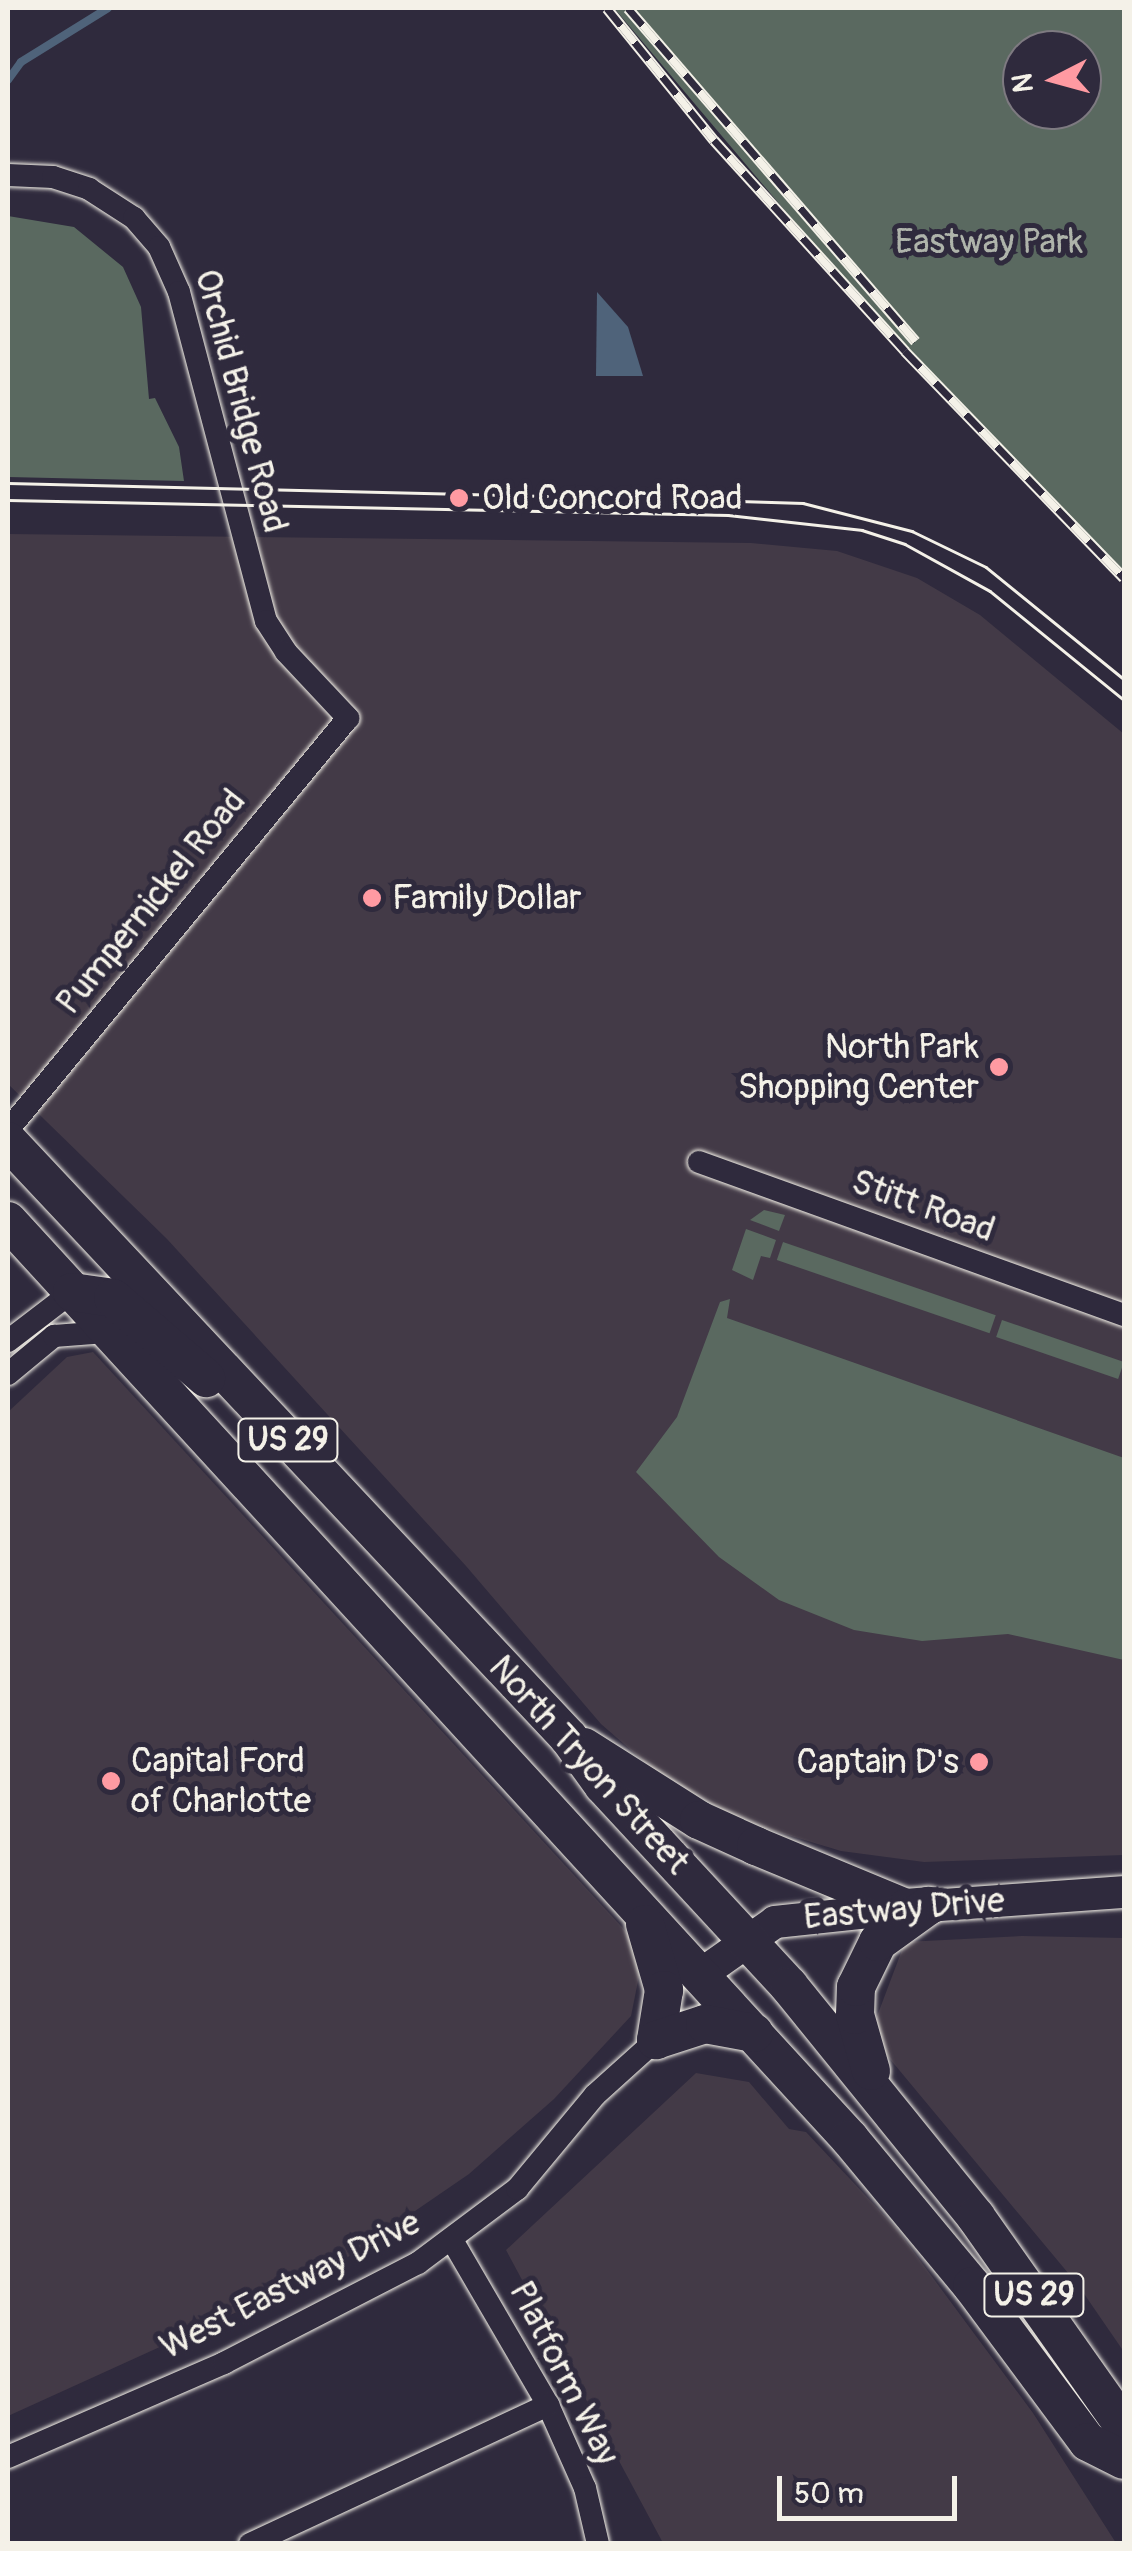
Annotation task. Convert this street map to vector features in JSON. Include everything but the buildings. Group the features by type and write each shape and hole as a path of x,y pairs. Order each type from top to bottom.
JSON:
{"main road":[{"name":"North Tryon Street","path":"8,1141 568,1738 603,1786 746,1939 876,2087 1050,2315 1124,2427"},
{"name":"North Tryon Street","path":"8,1221 897,2193 1088,2442 1124,2460"},
{"path":"72,1292 113,1298 155,1340 284,1436"},
{"path":"568,1738 698,1820 917,1907 878,1942 856,1987 854,2015 876,2087"},
{"name":"Eastway Drive","path":"700,1975 746,1939 790,1918 1124,1892"},
{"path":"640,1912 664,1990 656,2040 705,2024 754,2034"}],"street":[{"name":"Orchid Bridge Road","path":"8,174 53,178 89,189 134,218 159,247 179,292 258,602 286,652 348,718"},
{"name":"Pumpernickel Road","path":"8,1130 348,718"},
{"name":"Stitt Road","path":"699,1162 1124,1315"},
{"path":"8,1341 72,1292"},
{"path":"8,1374 54,1336 106,1332"},
{"name":"West Eastway Drive","path":"8,2458 224,2363 452,2240 517,2189 595,2096 656,2040"},
{"name":"Platform Way","path":"452,2240 548,2405 586,2488 598,2544"},
{"path":"250,2544 548,2405"}],"shaded area":[{"path":"8,534 751,543 837,551 917,578 980,615 1124,734 1124,1855 924,1862 841,1851 748,1823 663,1778 601,1724 466,1566 167,1239 8,1084"},
{"path":"93,1352 644,1951 631,2016 554,2099 469,2174 329,2270 8,2416 8,1412 67,1357"},
{"path":"1022,1936 1124,1938 1124,2352 1078,2285 870,2035 905,1942"},
{"path":"696,2073 749,2082 789,2129 806,2132 896,2228 1033,2413 1116,2543 663,2543 506,2250"}],"green space":[{"name":"Eastway Park","path":"614,8 1124,8 1124,574 1025,481 877,320"},
{"path":"8,216 74,227 123,267 141,307 149,399 155,398 179,447 184,481 8,477"},
{"path":"764,1210 785,1215 779,1231 750,1220"},
{"path":"746,1229 776,1240 770,1258 761,1256 753,1280 732,1270"},
{"path":"783,1242 996,1315 990,1333 777,1260"},
{"path":"730,1299 727,1318 1124,1458 1124,1660 1008,1634 922,1641 854,1630 779,1600 719,1557 636,1472 677,1417 720,1302"},
{"path":"1002,1320 1124,1362 1118,1379 996,1337"}],"water":[{"path":"597,292 628,327 643,376 596,376"}],"waterway":[{"path":"8,80 21,62 108,8"}],"tram line":[{"path":"8,483 547,496"},
{"path":"8,500 728,515 862,530 905,544 990,591 1124,700"},
{"path":"707,500 803,503 912,531 986,567 1124,679"}],"railway":[{"path":"607,8 714,140 905,351 1124,578"},
{"path":"628,8 915,341"}],"place":[{"name":"Old Concord Road","path":"459,498"},
{"name":"Family Dollar","path":"372,898"},
{"name":"North Park Shopping Center","path":"999,1067"},
{"name":"Captain D's","path":"979,1762"},
{"name":"Capital Ford of Charlotte","path":"111,1781"}]}
